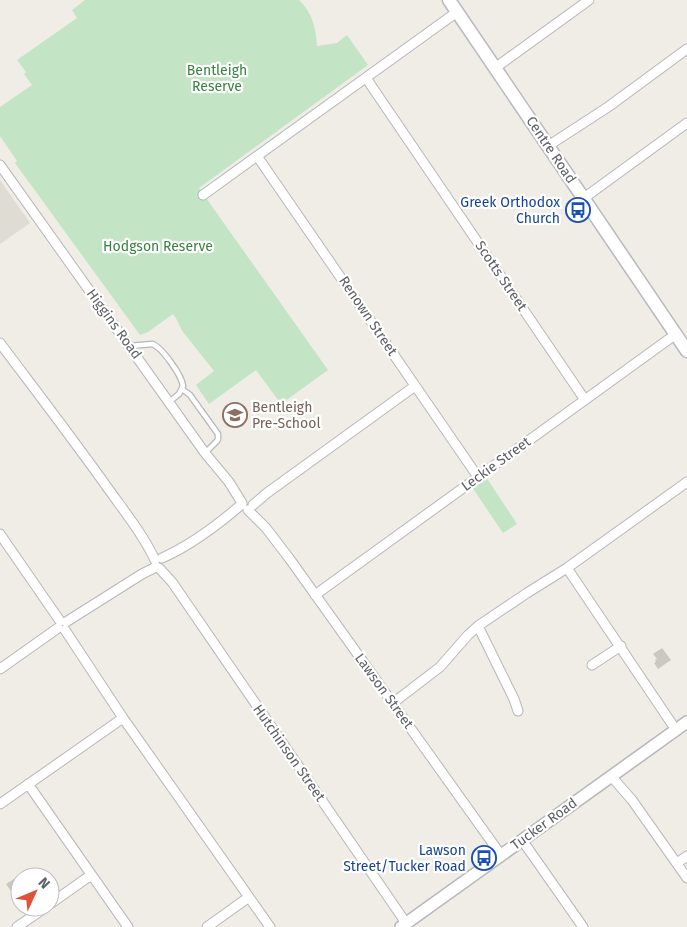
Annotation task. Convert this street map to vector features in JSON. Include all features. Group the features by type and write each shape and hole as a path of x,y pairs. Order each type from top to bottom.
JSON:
{"main road":[{"name":"Centre Road","path":"448,0 687,351"}],"street":[{"path":"495,68 589,0"},
{"path":"203,195 457,12"},
{"path":"548,146 608,107 687,49"},
{"name":"Scotts Street","path":"366,78 585,400"},
{"path":"584,198 686,126"},
{"name":"Renown Street","path":"257,156 478,477"},
{"name":"Higgins Road","path":"0,165 205,453 247,504"},
{"name":"Leckie Street","path":"315,595 676,334"},
{"name":"Hutchinson Street","path":"0,343 135,525 403,925"},
{"path":"0,669 62,625 176,552 228,516 267,493 415,386"},
{"path":"393,703 440,667 478,626 521,596 567,568 687,482"},
{"name":"Lawson Street","path":"247,504 286,554 501,855"},
{"path":"0,534 123,718 270,927"},
{"path":"567,568 676,730"},
{"path":"478,626 514,698 518,711"},
{"path":"592,665 620,646"},
{"path":"0,804 123,718"},
{"name":"Tucker Road","path":"403,925 687,722"},
{"path":"614,774 681,865 687,878"},
{"path":"28,784 128,927"},
{"path":"522,840 583,927"},
{"path":"681,865 687,856"},
{"path":"60,897 91,875"},
{"path":"207,927 249,897"},
{"path":"17,927 32,917"}],"lane":[{"path":"130,346 152,344 158,347 181,379 183,383 182,389 169,402"},
{"path":"182,389 190,395 218,434 217,441 205,453"}],"shaded area":[{"path":"0,180 30,223 0,244"}],"green space":[{"path":"85,0 299,0 307,10 312,21 316,33 317,46 337,43 347,35 368,65 199,188 328,370 281,404 256,370 209,404 196,385 214,371 183,332 173,314 148,332 140,335 15,163 17,161 0,136 0,107 32,85 24,74 26,72 17,60 77,18 72,10"},
{"path":"486,477 517,524 503,533 472,487"}],"building":[{"path":"662,648 671,660 658,669 654,663 657,659 653,654"},
{"path":"10,881 10,890 6,884"}],"place":[{"name":"Greek Orthodox Church","path":"578,210"},
{"name":"Bentleigh Pre-School","path":"235,415"},
{"name":"Lawson Street/Tucker Road","path":"484,858"}],"park label":[{"name":"Bentleigh Reserve","path":"217,78"},
{"name":"Hodgson Reserve","path":"158,246"}]}
